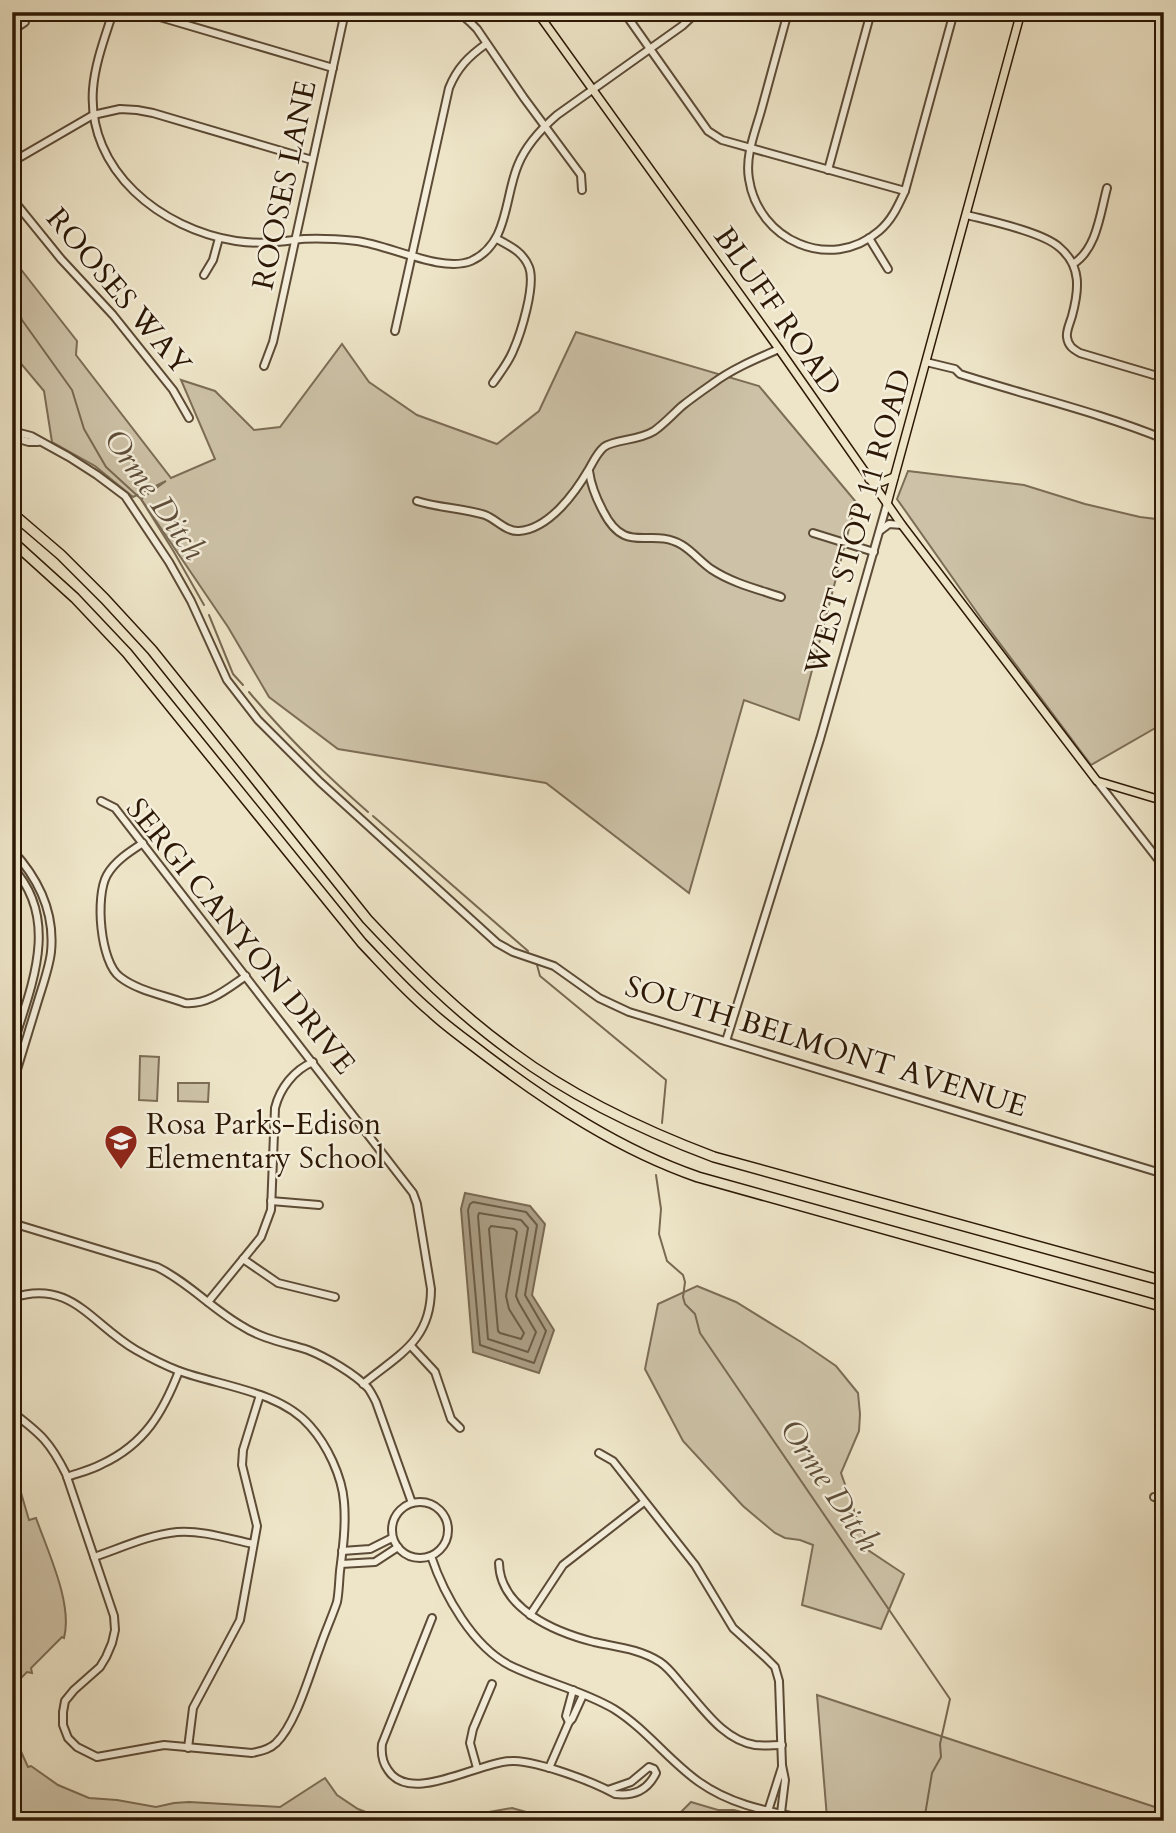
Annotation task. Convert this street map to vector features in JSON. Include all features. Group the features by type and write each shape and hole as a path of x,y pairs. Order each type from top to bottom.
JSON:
{"highway":[{"path":"12,513 68,563 152,650 367,919 442,995 513,1053 614,1112 714,1157 1164,1280"},
{"path":"12,541 75,598 127,653 362,943 395,979 430,1012 537,1093 591,1127 688,1174 1164,1307"}],"main road":[{"name":"BLUFF ROAD","path":"537,12 902,525 1097,781"},
{"name":"WEST STOP 11 ROAD","path":"887,504 1021,12"},
{"path":"869,479 883,482 895,477"},
{"path":"1097,781 1164,801"}],"street":[{"path":"12,25 19,26 25,22 25,12"},
{"path":"113,12 97,65 93,115 108,159 131,189 150,205 171,219 219,237 263,243 295,240 360,242 441,264 470,261 484,253 496,239 518,163 530,142 544,126 682,26 697,12"},
{"path":"143,12 333,68"},
{"name":"ROOSES LANE","path":"264,366 273,342 345,12"},
{"path":"458,12 470,22 581,175 582,190"},
{"path":"624,12 708,131 722,140 905,191"},
{"path":"788,12 751,148 748,177 753,198 764,218 782,235 802,245 827,249 849,247 869,238 888,222 896,211 905,191 954,12"},
{"path":"828,170 871,12"},
{"path":"396,331 449,88 463,63 486,44"},
{"path":"12,162 93,115 120,109 145,111 312,160"},
{"path":"1073,264 1086,254 1091,244 1107,188"},
{"name":"ROOSES WAY","path":"12,194 18,206 61,259 113,315 164,379 189,418"},
{"path":"967,215 1042,237 1057,245 1067,255 1076,272 1078,289 1067,334 1069,344 1080,353 1163,375"},
{"path":"204,275 213,260 219,237"},
{"path":"869,238 888,269"},
{"path":"493,383 506,366 514,349 531,289 531,275 522,256 496,239"},
{"path":"1062,349 1069,344"},
{"path":"417,502 487,516 511,530 520,531 547,519 562,506 575,492 605,446 637,439 654,431 716,381 779,349"},
{"path":"926,362 955,369 960,374 1017,392 1094,413 1164,439"},
{"path":"12,430 31,436 39,442"},
{"path":"12,437 39,442"},
{"name":"SOUTH BELMONT AVENUE","path":"39,442 79,463 128,500 191,601 224,676 277,740 485,934 507,949 557,968 598,997 635,1014 1164,1174"},
{"path":"589,469 593,491 612,528 620,534 672,540 683,545 711,569 731,580 781,597"},
{"name":"WEST STOP 11 ROAD","path":"726,1041 817,748 887,504"},
{"path":"879,531 892,523 902,525"},
{"path":"813,533 874,552"},
{"name":"BLUFF ROAD","path":"1097,781 1164,867"},
{"name":"SERGI CANYON DRIVE","path":"101,801 115,808 408,1183 417,1204 431,1303 419,1337 363,1384"},
{"path":"143,843 112,867 101,888 100,907 106,957 112,969 131,984 185,1003 205,1001 246,976"},
{"path":"12,850 28,867 40,888 48,910 51,940 48,967 16,1063 12,1086"},
{"path":"12,867 28,889 40,928 36,967 12,1048"},
{"path":"208,1302 261,1237 271,1210 275,1108 278,1096 286,1083 313,1062"},
{"path":"271,1201 319,1205"},
{"path":"12,1223 152,1265 171,1275 248,1330 308,1350 342,1367 368,1388 376,1402 412,1503"},
{"path":"243,1259 278,1283 335,1297"},
{"path":"12,1298 46,1292 61,1296 77,1304 129,1346 151,1358 179,1371 260,1395 287,1408 309,1424 330,1459 339,1477 344,1502 337,1601 298,1704 276,1743 265,1750 252,1753 164,1745 97,1758 77,1747 68,1738 63,1725 65,1701 100,1667 112,1643 114,1616 66,1477 55,1453 46,1440 12,1412"},
{"path":"411,1346 435,1372 452,1419 460,1428"},
{"path":"66,1477 101,1465 124,1452 142,1437 166,1404 179,1371"},
{"path":"188,1748 193,1709 240,1620 257,1526 242,1465 245,1442 260,1395"},
{"path":"599,1453 613,1461 695,1565 733,1628 775,1667 779,1681 785,1780 781,1813"},
{"path":"1154,1497 1164,1500"},
{"path":"420,1501 436,1504 445,1517 448,1531 443,1546 431,1556 422,1558 404,1554 393,1538 391,1529 397,1512 412,1503 420,1501"},
{"path":"530,1615 563,1565 644,1502"},
{"path":"94,1557 150,1537 180,1532 253,1544"},
{"path":"342,1551 370,1549 393,1538"},
{"path":"341,1564 375,1562 397,1547"},
{"path":"431,1556 467,1628 485,1647 509,1665 573,1690 614,1710 697,1781 734,1802 815,1821"},
{"path":"499,1563 499,1577 516,1603 545,1625 591,1641 649,1656 664,1664 720,1728 733,1737 758,1746 782,1745"},
{"path":"432,1618 385,1738 382,1755 390,1773 402,1782 428,1784 477,1768 509,1761 525,1761 615,1794 627,1795 639,1792 652,1782 656,1773 649,1767 631,1782 608,1790"},
{"path":"477,1768 470,1743 492,1684"},
{"path":"569,1723 566,1716 573,1690"},
{"path":"549,1768 583,1695"},
{"path":"768,1811 782,1765"}],"shaded area":[{"path":"12,258 77,341 76,355 171,478 215,459 181,380 215,391 254,430 280,427 342,344 369,382 417,415 497,444 539,411 576,332 759,386 856,502 799,720 744,700 689,893 546,783 338,749 269,697 228,627 141,499 166,481 133,497 95,466 52,442 44,391 12,353"},
{"path":"908,471 1024,485 1085,504 1164,520 1164,723 1091,765 983,621 897,499"},
{"path":"140,1056 159,1057 157,1101 139,1100"},
{"path":"178,1083 209,1083 208,1102 178,1101"},
{"path":"697,1286 736,1302 801,1342 836,1366 858,1393 859,1431 841,1473 868,1550 904,1574 881,1629 802,1605 813,1545 775,1533 743,1506 683,1441 645,1369 658,1304"},
{"path":"12,1467 29,1520 36,1518 53,1562 62,1594 66,1624 64,1638 31,1668 32,1673 27,1672 21,1678 12,1697"},
{"path":"817,1695 1164,1810 1164,1821 838,1821 827,1818"},
{"path":"12,1702 14,1736 28,1767 31,1766 58,1785 89,1798 156,1807 189,1802 280,1807 325,1778 337,1795 358,1809 389,1821 12,1821"},
{"path":"691,1802 718,1810 734,1810 777,1821 672,1821"},
{"path":"512,1808 558,1821 438,1821"}],"water":[{"path":"465,1193 530,1206 545,1224 532,1295 554,1330 539,1373 473,1352 461,1209"}],"waterway":[{"name":"Orme Ditch","path":"12,297 22,320 72,390 84,429 106,467 141,499 204,605"},
{"name":"Orme Ditch","path":"209,615 233,674 243,685"},
{"name":"Orme Ditch","path":"249,692 306,754 368,812"},
{"name":"Orme Ditch","path":"373,816 528,951"},
{"name":"Orme Ditch","path":"537,965 540,976 666,1080 662,1123"},
{"name":"Orme Ditch","path":"656,1175 661,1209 659,1234 667,1261 683,1275 685,1304 695,1314 700,1333 950,1699 940,1744 941,1757 932,1773 924,1821"}],"place":[{"name":"Rosa Parks-Edison Elementary School","path":"121,1171"}]}
